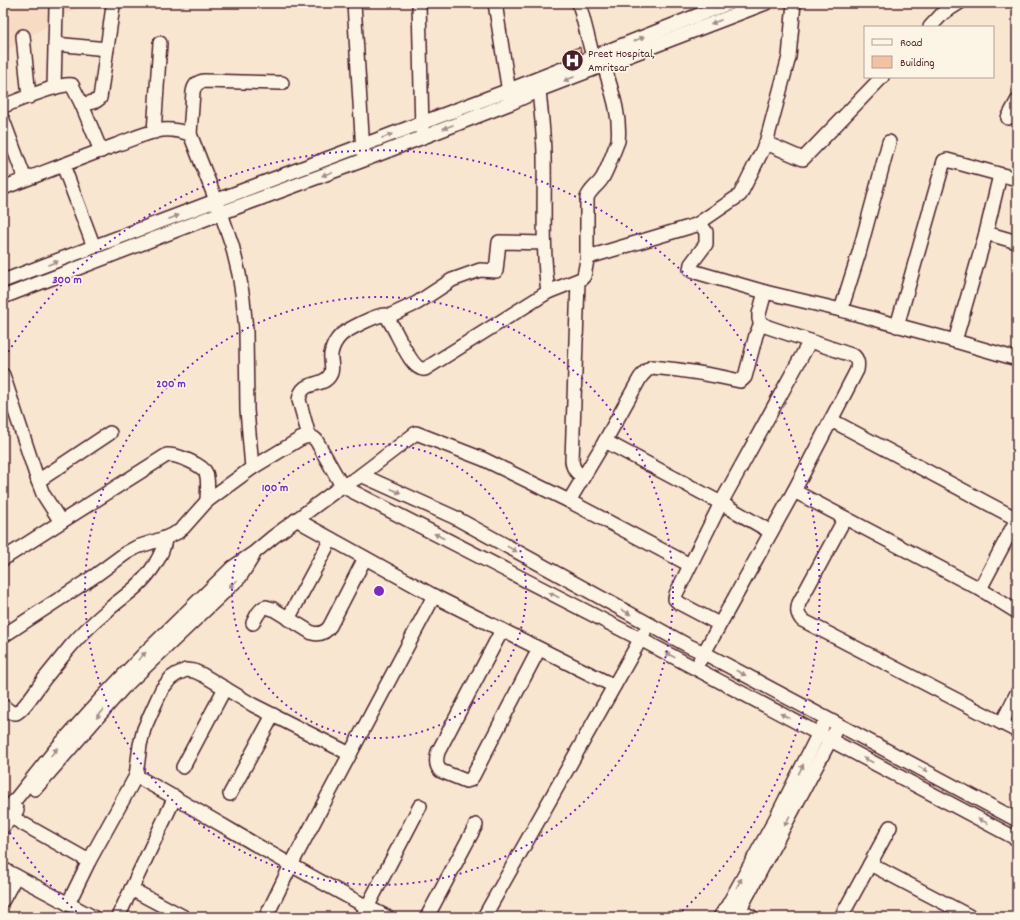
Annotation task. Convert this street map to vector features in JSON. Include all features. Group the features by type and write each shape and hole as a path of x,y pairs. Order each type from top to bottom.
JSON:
{"street":[{"path":"354,3 364,160"},
{"path":"419,3 422,137"},
{"path":"495,3 510,96"},
{"path":"579,3 593,57"},
{"path":"3,281 94,247 364,160 422,137 593,57 729,3"},
{"path":"3,297 363,146 422,123 510,96 539,90 766,3"},
{"path":"696,226 740,195 766,142 789,58 794,3"},
{"path":"931,26 943,13 959,3"},
{"path":"82,105 96,101 100,98 113,6"},
{"path":"54,88 56,8"},
{"path":"23,36 29,97"},
{"path":"154,132 160,42"},
{"path":"55,44 107,49"},
{"path":"309,436 299,400 300,395 302,390 310,385 323,381 331,374 331,354 334,344 341,335 377,316 385,315 415,364 422,370 548,292 583,278 587,260 588,194 600,183 604,176 618,141 617,111 604,66"},
{"path":"766,142 803,159 881,78"},
{"path":"252,468 247,410 246,330 243,299 232,245 219,207 190,134 193,92 194,87 198,83 204,82 282,83"},
{"path":"3,106 54,88 72,85 101,150"},
{"path":"539,90 544,155 545,272 548,292"},
{"path":"1008,118 1017,101"},
{"path":"3,120 25,180"},
{"path":"3,188 101,150 154,132 173,130 190,134"},
{"path":"841,310 889,142"},
{"path":"897,326 944,161 947,160 1017,179"},
{"path":"63,165 94,247"},
{"path":"955,341 986,233 1000,175"},
{"path":"587,260 592,256 701,225 706,232 706,244 691,264 690,269 692,271 765,292 841,310 1017,359"},
{"path":"986,233 1017,242"},
{"path":"387,317 416,303 452,280 480,270 496,271 499,242 544,243"},
{"path":"578,281 572,461 574,469 583,477"},
{"path":"695,668 794,491 857,370 858,365 857,359 854,356 768,327 761,323 759,314 765,292"},
{"path":"569,501 644,372 652,367 714,374 740,381 745,377 756,335 761,323"},
{"path":"719,624 679,603 675,599 676,594 721,503 810,341"},
{"path":"3,375 43,494 61,522"},
{"path":"831,420 1017,519 980,589"},
{"path":"38,481 110,433"},
{"path":"89,861 6,819 123,688 240,577 255,552 297,519 342,486 357,478 416,433 483,459 569,501 690,565"},
{"path":"3,636 126,554 137,548 173,535 183,528 208,501 252,468 300,439 309,436 316,440 342,486 640,639 1017,839"},
{"path":"605,441 721,503 771,532"},
{"path":"3,559 167,455 174,456 197,465 204,470 207,475 208,501"},
{"path":"361,474 454,517 687,645 1017,820"},
{"path":"794,491 980,589 1017,612"},
{"path":"845,518 799,603 797,608 798,616 802,620 1017,731"},
{"path":"297,519 434,596 614,686"},
{"path":"3,706 14,713 21,709 61,658 83,633 108,610 137,587 159,558 165,546 165,538"},
{"path":"288,619 331,539"},
{"path":"253,623 261,609 266,607 273,609 312,633 320,634 328,629 365,558"},
{"path":"266,917 291,865 434,596"},
{"path":"484,917 648,624"},
{"path":"502,630 438,752 436,759 441,771 466,781 470,780 539,649"},
{"path":"68,904 89,861 136,776 140,745 144,729 151,712 162,689 171,678 177,674 186,670 203,675 253,705 350,754"},
{"path":"183,766 225,688"},
{"path":"1002,723 1017,693"},
{"path":"230,794 273,715"},
{"path":"720,917 734,911 824,737 826,718"},
{"path":"824,737 839,725"},
{"path":"136,776 175,797 291,865 364,912 387,917"},
{"path":"118,917 175,797"},
{"path":"364,912 420,806"},
{"path":"427,917 476,825"},
{"path":"841,917 890,827"},
{"path":"870,864 971,917"},
{"path":"3,869 93,917"},
{"path":"3,900 16,876"},
{"path":"131,889 184,917"},
{"path":"734,911 752,917"}],"shaded area":[{"path":"3,3 84,3 3,53"}],"building":[{"path":"580,47 581,53 567,58 565,51"}],"place":[{"name":"Preet Hospital, Amritsar","path":"573,60"}]}
